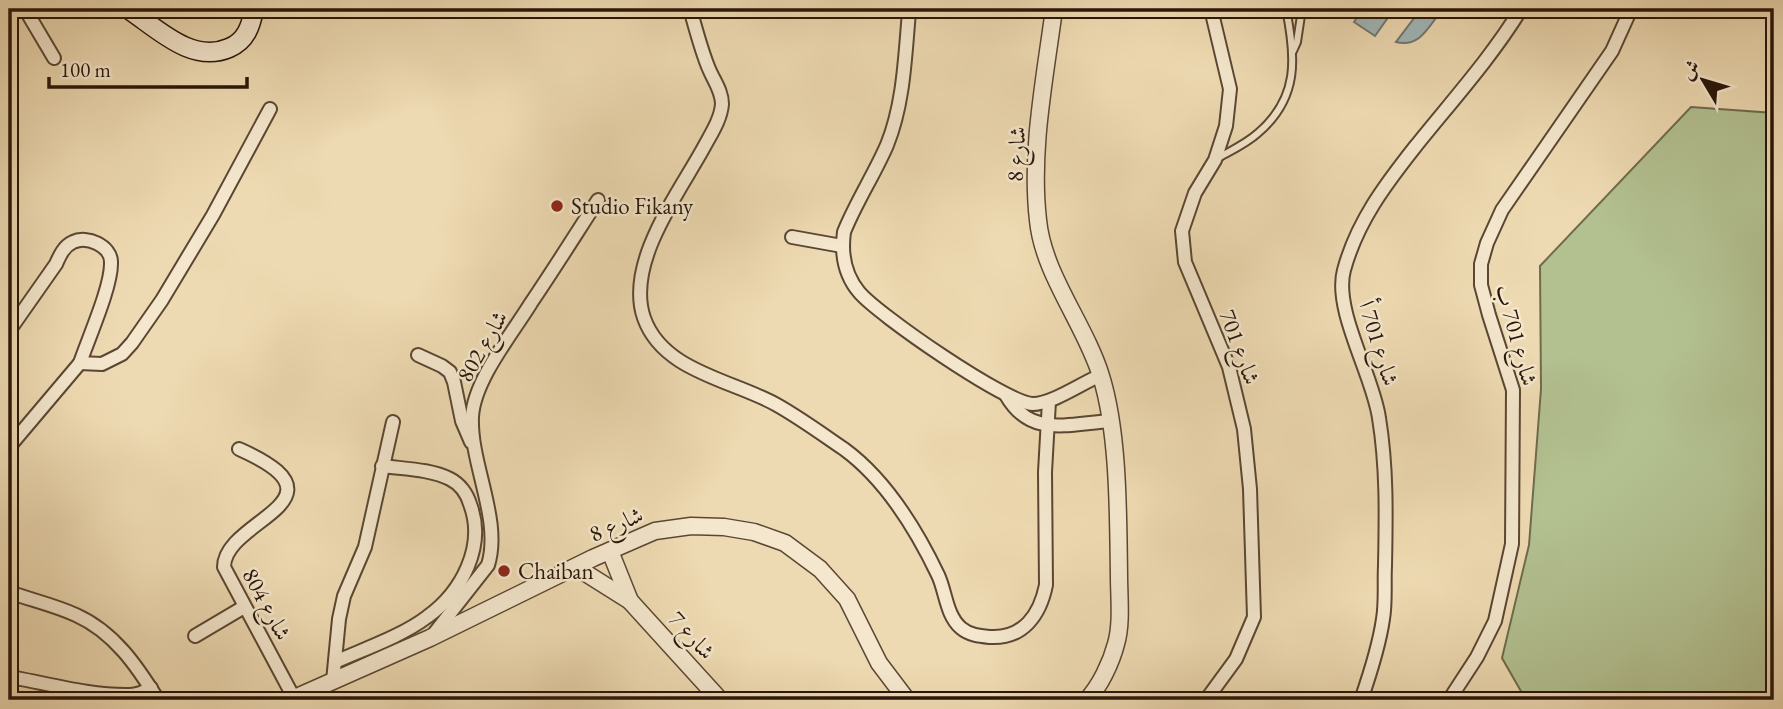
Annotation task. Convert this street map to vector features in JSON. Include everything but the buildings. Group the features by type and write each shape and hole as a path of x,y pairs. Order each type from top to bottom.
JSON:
{"main road":[{"path":"128,9 181,46 207,54 219,53 238,45 249,30 254,9"}],"street":[{"path":"25,9 54,58"},
{"path":"690,9 709,70 720,90 721,112 654,235 644,265 641,289 643,315 653,336 677,359 776,404 861,462 898,507 938,576 953,618 961,628 971,634 998,637 1016,633 1037,615 1043,600 1046,585 1044,535 1049,401"},
{"name":"شارع 8","path":"1054,9 1039,131 1036,185 1038,222 1046,253 1101,374 1112,421 1119,546 1117,643 1107,669 1087,700"},
{"name":"شارع 701","path":"1206,700 1236,659 1254,617 1250,489 1244,429 1229,367 1185,262 1182,231 1195,193 1214,160 1226,126 1230,89 1211,9"},
{"name":"شارع 701 أ","path":"1361,700 1373,664 1383,617 1385,479 1379,416 1370,379 1342,294 1343,273 1365,215 1504,36 1521,9"},
{"name":"شارع 701 ب","path":"1450,700 1478,657 1495,621 1512,544 1513,390 1481,285 1481,264 1502,210 1612,51 1632,9"},
{"path":"909,12 903,79 887,144 844,232 842,246 846,272 859,293 877,309 945,357 1006,395 1031,404 1049,401 1101,374"},
{"path":"80,363 102,364 122,354 132,343 162,300 206,227 270,109"},
{"name":"شارع 802","path":"430,638 488,565 492,553 488,512 474,449 472,416 476,398 509,337 598,200"},
{"path":"792,237 842,246"},
{"path":"9,331 67,246 81,240 100,245 108,253 111,260 109,277 80,363 9,446"},
{"path":"418,355 450,372 462,421 474,449"},
{"path":"1006,395 1021,415 1047,426 1112,421"},
{"path":"333,681 344,596 365,547 393,422"},
{"name":"شارع 804","path":"239,449 274,468 287,487 283,503 273,514 235,542 224,559 227,575 292,699"},
{"path":"335,662 430,615 446,599 467,570 475,545 473,512 468,497 452,480 434,473 382,466"},
{"name":"شارع 8","path":"292,699 430,638 655,531 691,526 724,527 754,532 785,543 820,569 847,599 879,663 907,700"},
{"path":"610,551 630,601"},
{"path":"576,567 630,601"},
{"path":"9,592 92,623 131,659 158,700"},
{"name":"شارع 7","path":"630,601 720,700"},
{"path":"195,636 244,607"},
{"path":"16,678 84,691 130,695 141,694 151,688"}],"lane":[{"path":"1214,160 1256,135 1275,117 1288,93 1294,70 1286,9"},
{"path":"1292,52 1297,42 1302,9"}],"green space":[{"path":"1691,107 1774,113 1774,700 1526,700 1502,658 1529,545 1541,389 1540,266"}],"water":[{"path":"1363,9 1394,9 1375,36 1354,22"},
{"path":"1421,9 1441,11 1417,39 1404,43 1396,42"}],"place":[{"name":"Studio Fikany","path":"557,206"},
{"name":"Chaiban","path":"504,571"}]}
